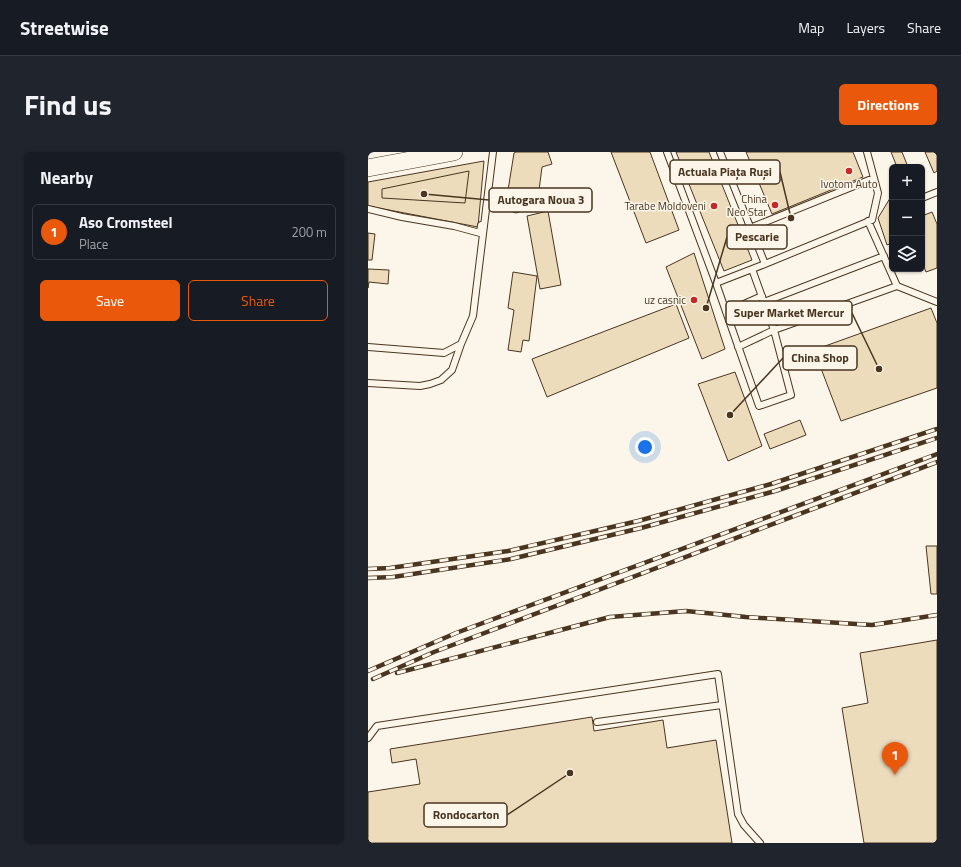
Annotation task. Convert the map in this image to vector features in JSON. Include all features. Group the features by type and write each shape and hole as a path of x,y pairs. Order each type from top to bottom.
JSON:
{"main road":[{"path":"368,168 454,152"}],"lane":[{"path":"368,383 420,386 441,380 452,370 473,316 494,152"},
{"path":"667,152 716,283 759,406 791,395 774,330 752,269"},
{"path":"720,152 765,264"},
{"path":"716,283 872,220 878,193 867,152"},
{"path":"750,228 874,178"},
{"path":"368,209 402,217 454,226 480,233 483,207 490,186"},
{"path":"925,197 937,192"},
{"path":"868,221 897,286"},
{"path":"726,312 884,256"},
{"path":"738,347 774,330 897,286 937,302"},
{"path":"368,347 444,353 461,344"},
{"path":"368,738 377,726 718,674 738,814 744,825 760,843"},
{"path":"597,722 722,705"}],"building":[{"path":"548,152 552,164 542,167 537,206 516,213 505,209 514,153"},
{"path":"611,152 650,152 679,230 646,243"},
{"name":"Tarabe Moldoveni","path":"676,152 709,152 752,260 724,271"},
{"path":"746,152 853,152 863,177 772,214"},
{"path":"891,152 902,152 907,164 896,164"},
{"path":"925,152 937,152 937,171 934,173"},
{"path":"484,161 478,227 368,206 368,182"},
{"path":"469,171 465,203 382,198 382,189"},
{"path":"889,200 889,244 887,245 878,218"},
{"path":"548,211 561,285 540,289 527,216"},
{"path":"932,212 937,224 937,268 926,272 925,270 925,215"},
{"path":"368,233 375,234 372,260 368,260"},
{"name":"uz casnic","path":"694,253 725,349 702,359 666,267"},
{"path":"368,269 389,270 388,284 369,282 368,288"},
{"path":"513,272 537,276 529,341 523,340 521,352 508,350 514,310 508,308"},
{"path":"676,304 689,338 547,397 532,359"},
{"path":"931,308 937,323 937,388 841,421 814,350"},
{"path":"735,372 762,446 728,461 698,384"},
{"path":"800,420 806,435 770,449 764,434"},
{"path":"926,546 937,546 937,594 931,594"},
{"path":"937,640 937,843 864,843 842,708 868,703 860,653"},
{"path":"592,717 594,731 663,720 667,748 716,740 732,843 368,843 368,792 420,784 416,759 392,763 390,749"}],"railway":[{"path":"368,569 390,568 508,551 638,521 771,484 937,429"},
{"path":"368,578 393,577 511,559 641,528 775,491 937,438"},
{"path":"368,671 456,633 937,454"},
{"path":"373,679 434,652 937,462"},
{"path":"397,673 610,617 686,611 746,617 872,625 937,615"}],"place":[{"name":"Ivotom Auto","path":"849,171"},
{"name":"Autogara Noua 3","path":"424,194"},
{"name":"China Neo Star","path":"775,205"},
{"name":"Tarabe Moldoveni","path":"714,206"},
{"name":"Actuala Piața Ruși","path":"791,218"},
{"name":"uz casnic","path":"694,300"},
{"name":"Pescarie","path":"706,308"},
{"name":"Super Market Mercur","path":"879,369"},
{"name":"China Shop","path":"730,415"},
{"name":"Rondocarton","path":"570,773"},
{"name":"Aso Cromsteel","path":"895,775"}]}
